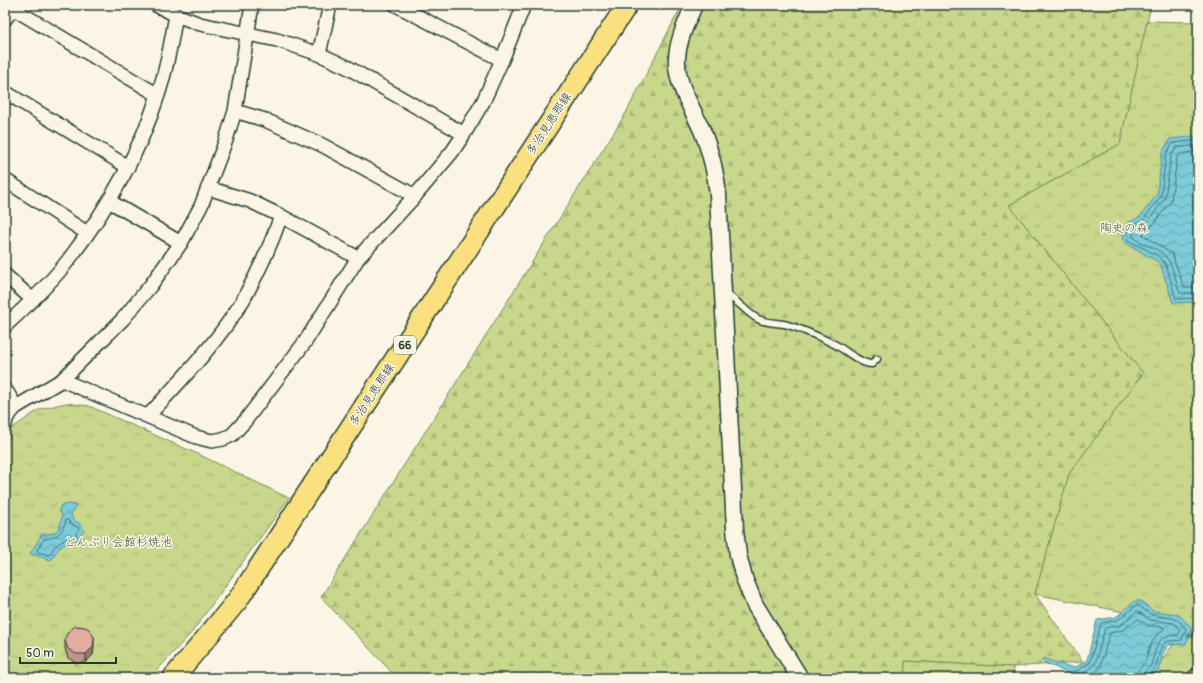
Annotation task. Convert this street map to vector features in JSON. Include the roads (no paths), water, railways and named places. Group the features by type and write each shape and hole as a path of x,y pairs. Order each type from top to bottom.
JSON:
{"main road":[{"name":"多治見恵那線","path":"173,678 237,601 627,5"}],"street":[{"path":"156,5 176,15 200,24 277,40 319,54 347,68 464,134"},
{"path":"6,420 16,407 62,380 123,319 151,285 181,243 202,206 235,111 252,5"},
{"path":"319,54 330,5"},
{"path":"396,5 502,60"},
{"path":"62,380 204,439 212,441 223,439 232,435 245,421 305,342 358,258 452,152 483,102 524,5"},
{"path":"694,5 684,27 677,58 680,82 705,137 715,169 718,195 735,529 738,555 744,578 755,605 800,678"},
{"path":"5,20 15,7 158,95"},
{"path":"5,326 33,300 69,259 109,201 128,167 145,132 158,95 167,63 176,15"},
{"path":"5,92 128,167"},
{"path":"235,111 264,120 322,145 414,196"},
{"path":"5,180 87,233"},
{"path":"208,188 250,201 282,216 358,258"},
{"path":"109,201 181,243"},
{"path":"148,416 198,360 243,300 269,249 282,216"},
{"path":"5,275 33,300"},
{"path":"5,389 16,407"}],"lane":[{"path":"723,293 731,297 750,314 760,320 788,325 845,350 864,364 872,364 877,360"},
{"path":"1188,678 1198,670"}],"water":[{"path":"1198,136 1198,302 1173,303 1160,263 1124,242 1123,231 1127,223 1140,217 1157,194 1162,153 1170,139"},
{"path":"61,505 76,505 71,514 73,520 79,523 82,527 84,531 80,535 84,537 64,544 51,560 30,554 42,534 55,532 59,527 62,515 59,511"},
{"path":"1135,601 1141,601 1153,611 1178,614 1192,628 1186,644 1168,645 1163,654 1158,671 1150,678 1070,678 1065,672 1042,661 1043,658 1068,666 1075,667 1080,665 1087,660 1097,620 1116,617"}],"waterway":[{"path":"1188,636 1198,635"}],"park label":[{"name":"陶史の森","path":"1124,228"},
{"name":"どんぶり会館杉焼池","path":"118,542"}]}
